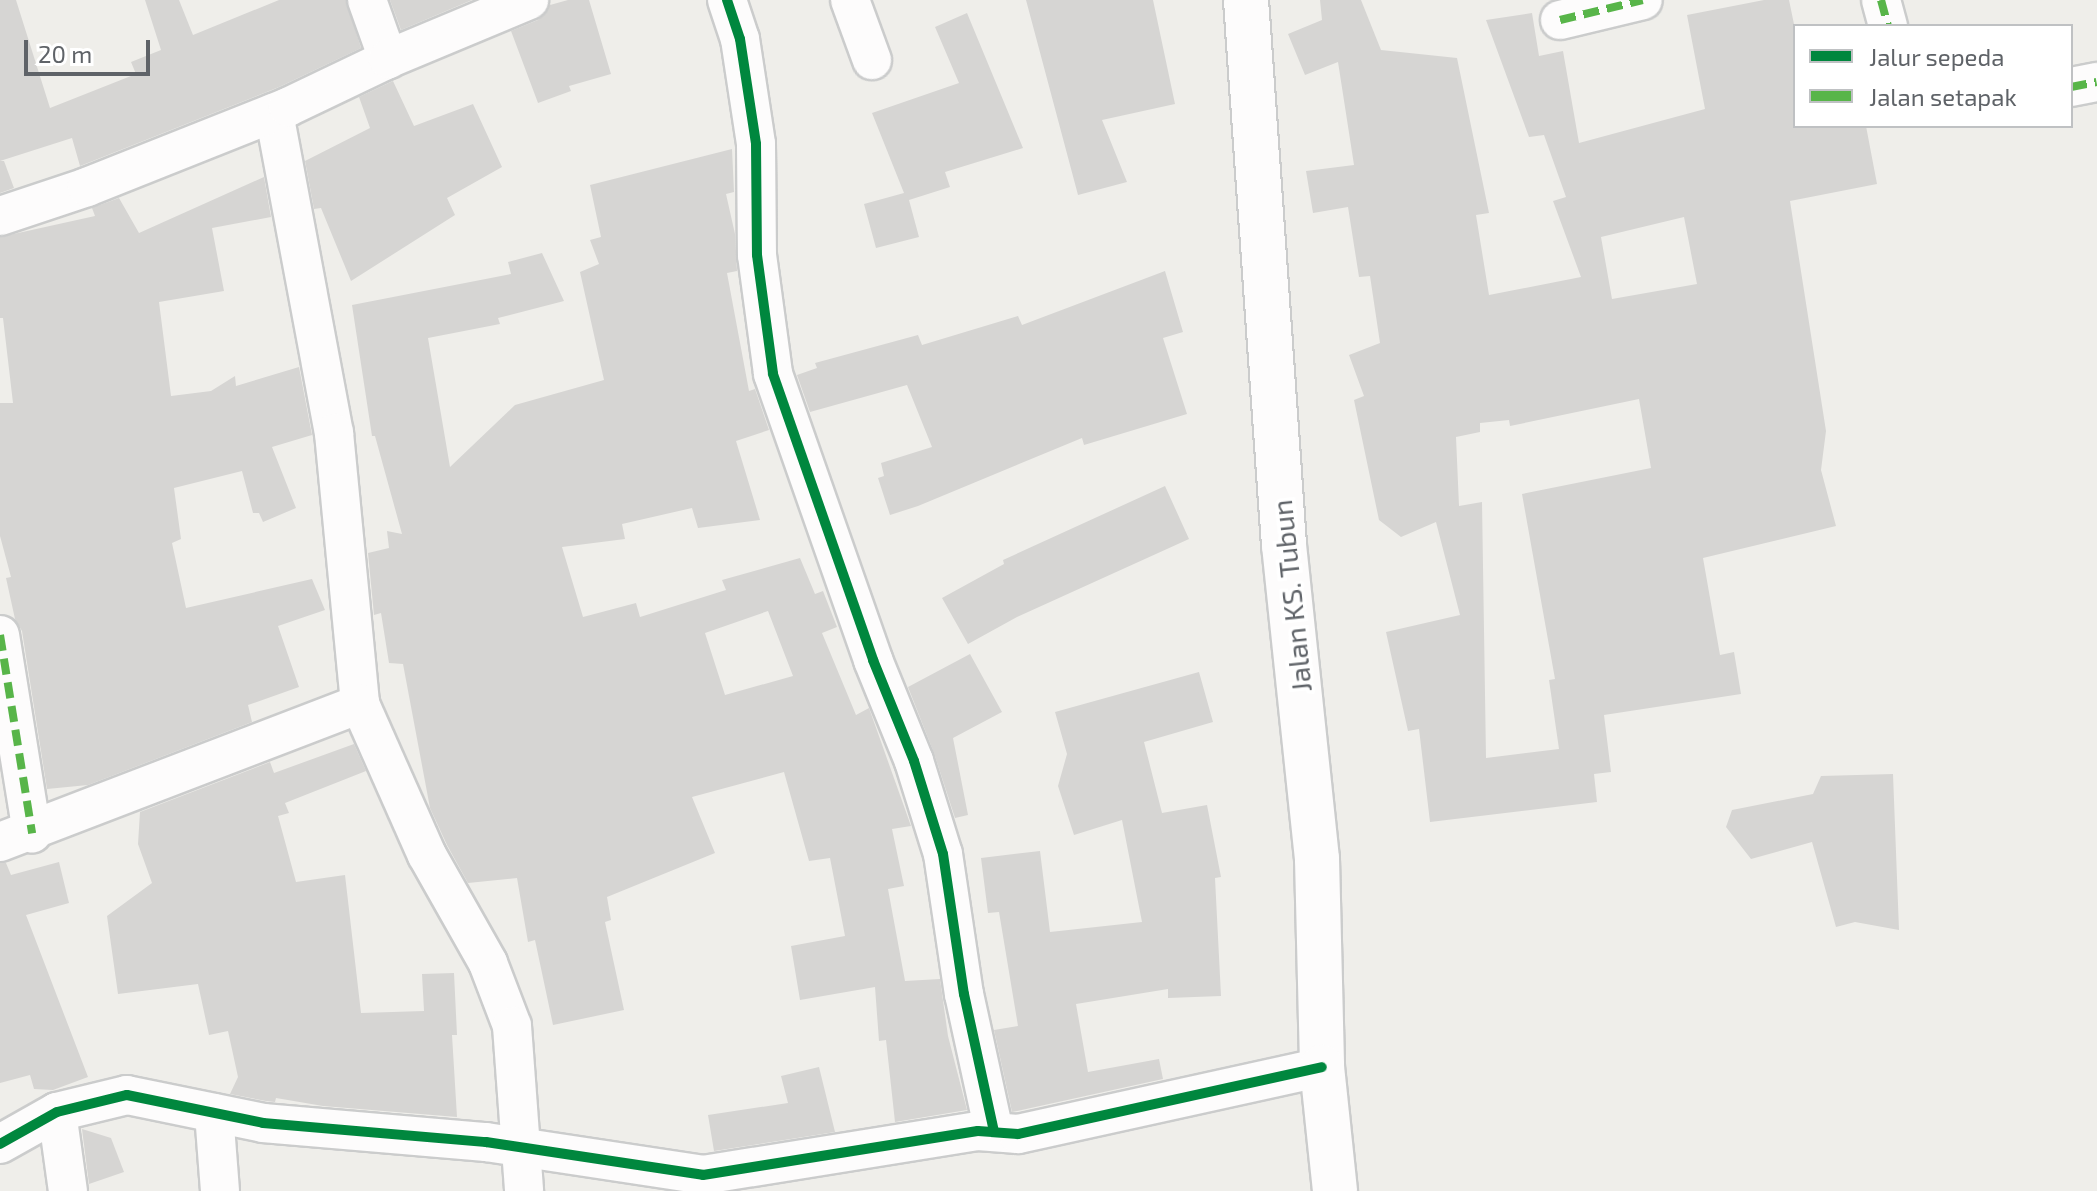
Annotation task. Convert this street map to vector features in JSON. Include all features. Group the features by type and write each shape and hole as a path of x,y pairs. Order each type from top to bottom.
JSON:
{"main road":[{"name":"Jalan KS. Tubun","path":"1246,0 1284,545 1318,872 1322,1067 1335,1191"}],"street":[{"path":"367,0 388,59"},
{"path":"0,216 87,187 274,113 388,59 529,0"},
{"path":"727,0 740,39 756,144 757,255 773,374 873,660 914,761 943,854 964,994 994,1132"},
{"path":"850,0 872,60"},
{"path":"1560,20 1643,0"},
{"path":"1881,0 1887,24"},
{"path":"2073,87 2097,82"},
{"path":"274,113 334,433 360,704 427,855 488,963 512,1026 524,1191"},
{"path":"0,635 16,837 360,704"},
{"path":"0,1144 57,1112 127,1095 263,1123 519,1148 703,1175 978,1131 1018,1134 1322,1067"},
{"path":"57,1112 68,1191"},
{"path":"214,1113 220,1191"}],"building":[{"path":"0,0 16,0 50,108 136,74 131,62 161,50 145,0 179,0 193,35 279,0 346,0 361,48 279,87 80,166 72,138 0,161"},
{"path":"390,0 472,0 401,30"},
{"path":"568,0 589,0 611,74 569,86 571,91 538,103 511,31 538,20 550,5"},
{"path":"1026,0 1153,0 1175,104 1102,120 1127,182 1078,195"},
{"path":"1320,0 1361,0 1381,50 1457,58 1489,213 1476,215 1489,295 1581,277 1553,201 1566,197 1544,135 1529,137 1486,20 1532,13 1539,56 1563,51 1579,143 1705,109 1687,15 1764,0 1789,0 1794,24 1793,128 1866,128 1877,184 1790,201 1826,431 1821,470 1836,526 1703,558 1720,655 1734,652 1741,694 1604,715 1611,772 1594,774 1597,802 1430,822 1419,729 1408,731 1386,632 1460,615 1436,522 1401,537 1379,520 1354,400 1364,396 1349,355 1380,343 1370,276 1359,277 1348,207 1313,213 1306,171 1354,165 1338,62 1305,75 1288,34 1322,20","holes":["1684,217 1697,284 1612,299 1601,237","1639,399 1651,468 1522,494 1555,679 1549,680 1559,749 1486,758 1482,502 1459,506 1456,437 1480,432 1480,423 1509,420 1510,426"]},
{"path":"967,13 1023,148 945,172 950,187 909,200 919,237 876,248 864,204 904,193 872,113 959,83 935,27"},
{"path":"393,81 414,126 473,104 502,167 447,198 455,215 351,281 321,208 314,209 305,161 370,128 359,97"},
{"path":"732,149 734,192 726,194 735,234 737,271 727,273 749,391 755,389 769,430 736,441 760,520 698,528 692,508 622,524 625,539 562,547 583,617 636,603 640,617 726,590 722,580 800,558 815,594 823,591 837,627 822,633 856,715 869,708 911,826 892,829 904,886 888,889 905,981 940,979 948,1036 967,1110 895,1122 886,1040 879,1041 875,987 800,1000 791,946 845,936 830,858 809,861 784,772 692,797 715,853 607,897 611,920 605,922 624,1010 553,1025 535,940 528,942 517,878 468,883 430,808 403,664 389,663 381,613 374,615 368,553 389,548 387,531 402,534 375,436 372,436 352,305 511,274 508,262 542,253 564,301 498,318 500,324 428,338 450,467 515,405 604,380 580,272 599,264 590,240 601,237 590,185","holes":["768,611 793,676 725,695 705,633"]},
{"path":"0,161 4,161 14,188 0,193"},
{"path":"264,177 271,217 212,228 224,291 159,302 171,396 211,391 235,376 236,386 299,367 312,435 272,447 296,508 263,522 259,513 253,513 242,471 174,488 181,539 172,543 186,608 312,579 325,610 278,626 299,687 248,705 252,722 88,785 47,789 22,631 15,619 6,578 11,577 0,536 0,403 13,403 3,318 0,318 0,237 95,216 92,208 119,198 139,233"},
{"path":"1165,271 1183,332 1163,338 1187,414 1084,445 1082,438 890,515 878,478 884,476 881,463 932,447 907,385 810,412 797,375 817,368 815,363 918,335 922,345 1018,316 1022,325"},
{"path":"1165,486 1189,539 1017,617 968,644 942,598 1004,564 1003,560"},
{"path":"970,654 1002,712 953,738 968,815 955,818 908,687"},
{"path":"1199,672 1213,722 1144,742 1162,813 1207,805 1221,877 1215,878 1221,996 1168,998 1168,989 1076,1004 1088,1072 1159,1059 1163,1079 1012,1112 994,1030 1018,1026 999,912 988,913 981,858 1040,851 1050,932 1142,922 1122,820 1074,835 1058,786 1067,754 1055,712"},
{"path":"354,744 366,771 285,803 289,813 278,816 296,882 345,875 361,1013 424,1011 422,974 454,973 457,1035 452,1035 457,1117 323,1106 276,1098 275,1102 230,1094 238,1077 228,1031 209,1035 198,984 118,994 107,916 152,883 138,844 140,812 270,762 274,773"},
{"path":"1893,774 1899,930 1855,922 1836,927 1812,842 1751,859 1726,827 1732,810 1813,794 1821,776"},
{"path":"59,862 69,903 26,915 88,1077 53,1090 34,1089 30,1075 0,1083 0,863 6,863 11,875"},
{"path":"819,1067 835,1132 714,1151 708,1115 788,1103 781,1076"},
{"path":"82,1129 111,1138 124,1172 89,1184"}],"marked path":[{"path":"1560,20 1643,0"},
{"path":"1881,0 1887,24"},
{"path":"2073,87 2097,82"},
{"path":"0,635 32,833"}],"cycle path":[{"path":"727,0 740,39 756,144 757,255 773,374 873,660 914,761 943,854 964,994 994,1132"},
{"path":"0,1144 57,1112 127,1095 263,1123 486,1142 703,1175 978,1131 1018,1134 1322,1067"}]}
